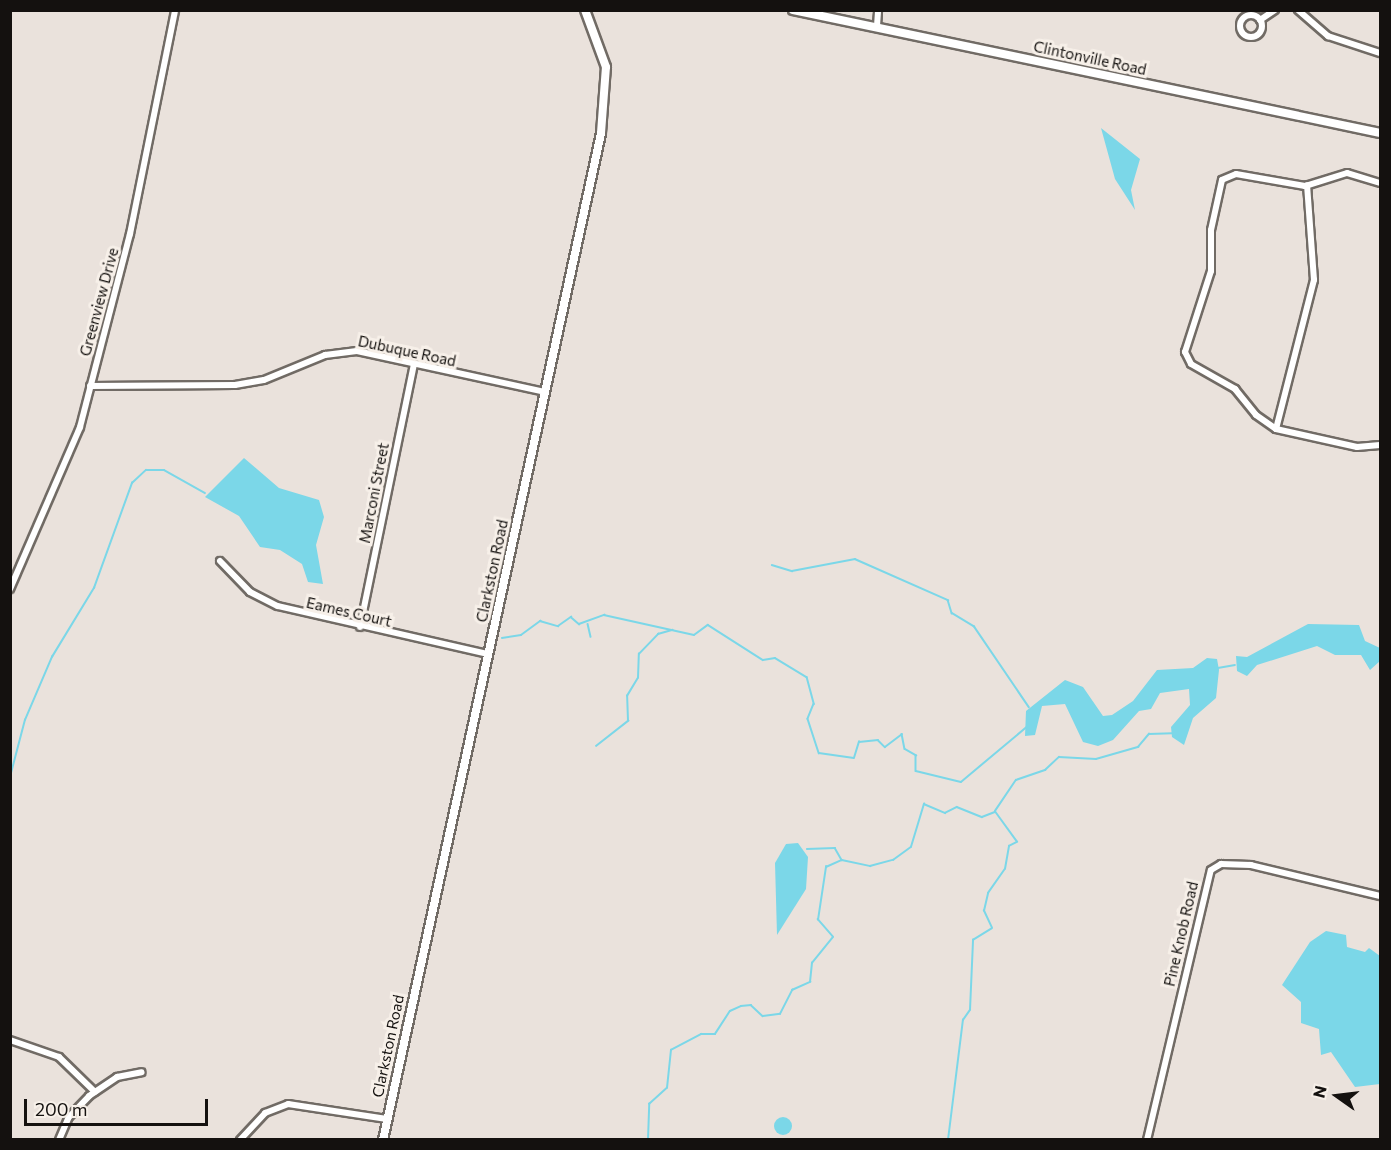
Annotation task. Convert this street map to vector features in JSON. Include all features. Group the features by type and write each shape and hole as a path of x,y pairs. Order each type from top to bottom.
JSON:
{"main road":[{"name":"Clarkston Road","path":"383,1140 607,96 598,36 585,10"},
{"name":"Clintonville Road","path":"793,10 1380,133"}],"street":[{"name":"Greenview Drive","path":"10,589 72,452 130,234 176,10"},
{"path":"877,26 879,10"},
{"path":"1260,20 1275,10"},
{"path":"1298,10 1328,36 1380,53"},
{"path":"1380,183 1347,173 1307,185 1236,174 1222,180 1211,230 1211,272 1185,347 1191,364 1218,375 1276,429 1357,447 1380,445"},
{"path":"1276,429 1314,280 1307,185"},
{"name":"Dubuque Road","path":"90,386 235,385 264,380 340,352 414,364 545,392"},
{"name":"Marconi Street","path":"360,627 414,364"},
{"name":"Eames Court","path":"220,561 250,592 278,606 360,627 488,654"},
{"name":"Pine Knob Road","path":"1147,1140 1211,870 1221,864 1251,865 1380,896"},
{"path":"10,1040 59,1057 95,1092"},
{"path":"59,1140 69,1118 95,1092 117,1077 142,1072"},
{"path":"240,1140 265,1113 288,1104 387,1119"}],"water":[{"path":"1101,128 1140,159 1131,190 1135,210 1115,179"},
{"path":"244,458 279,488 319,500 324,517 316,545 323,584 308,582 302,564 280,550 260,547 239,516 205,497"},
{"path":"1308,624 1359,625 1365,641 1380,648 1380,661 1370,670 1361,655 1335,655 1317,646 1257,665 1247,676 1237,671 1236,656 1247,657"},
{"path":"1207,658 1217,659 1219,670 1216,698 1193,718 1184,745 1172,737 1171,727 1190,705 1189,689 1160,693 1151,709 1139,711 1113,740 1098,746 1083,742 1065,704 1042,706 1035,735 1025,736 1026,711 1065,680 1083,687 1103,716 1112,715 1133,701 1157,670 1193,668"},
{"path":"798,843 808,857 806,889 777,935 775,863 786,844"},
{"path":"1326,931 1346,935 1347,947 1365,952 1369,948 1380,956 1380,1084 1355,1087 1331,1052 1321,1055 1319,1029 1301,1023 1301,1002 1282,985 1310,942"},
{"path":"783,1117 789,1120 792,1126 789,1132 783,1135 777,1132 774,1126 777,1120"}],"waterway":[{"path":"10,777 25,720 52,657 94,588 132,483 146,470 164,470 205,493"},
{"path":"772,565 792,571 855,559 948,600 952,613 974,626 1029,707"},
{"path":"502,638 521,635 540,621 558,626 571,617 579,624 604,615 694,635 708,625 763,660 775,658 807,677 814,704 808,719 819,753 854,758 859,742 878,740 885,747 902,734 905,749 916,755 916,771 961,782 1028,726"},
{"path":"588,624 591,637"},
{"path":"596,746 628,721 627,696 638,678 639,654 658,634 672,630"},
{"path":"1218,668 1235,665"},
{"path":"995,811 1016,780 1045,770 1059,757 1096,759 1138,747 1149,734 1172,733"},
{"path":"648,1140 649,1104 667,1088 671,1050 701,1034 715,1034 730,1011 741,1006 751,1005 763,1016 780,1014 792,990 810,982 812,963 833,937 818,920 826,867 842,860 870,866 893,860 911,847 924,804 945,813 957,807 982,817 995,812"},
{"path":"948,1140 963,1020 970,1010 973,940 992,928 984,911 988,893 1005,869 1009,846 1017,842 995,812"},
{"path":"807,849 835,848 842,860"}]}
